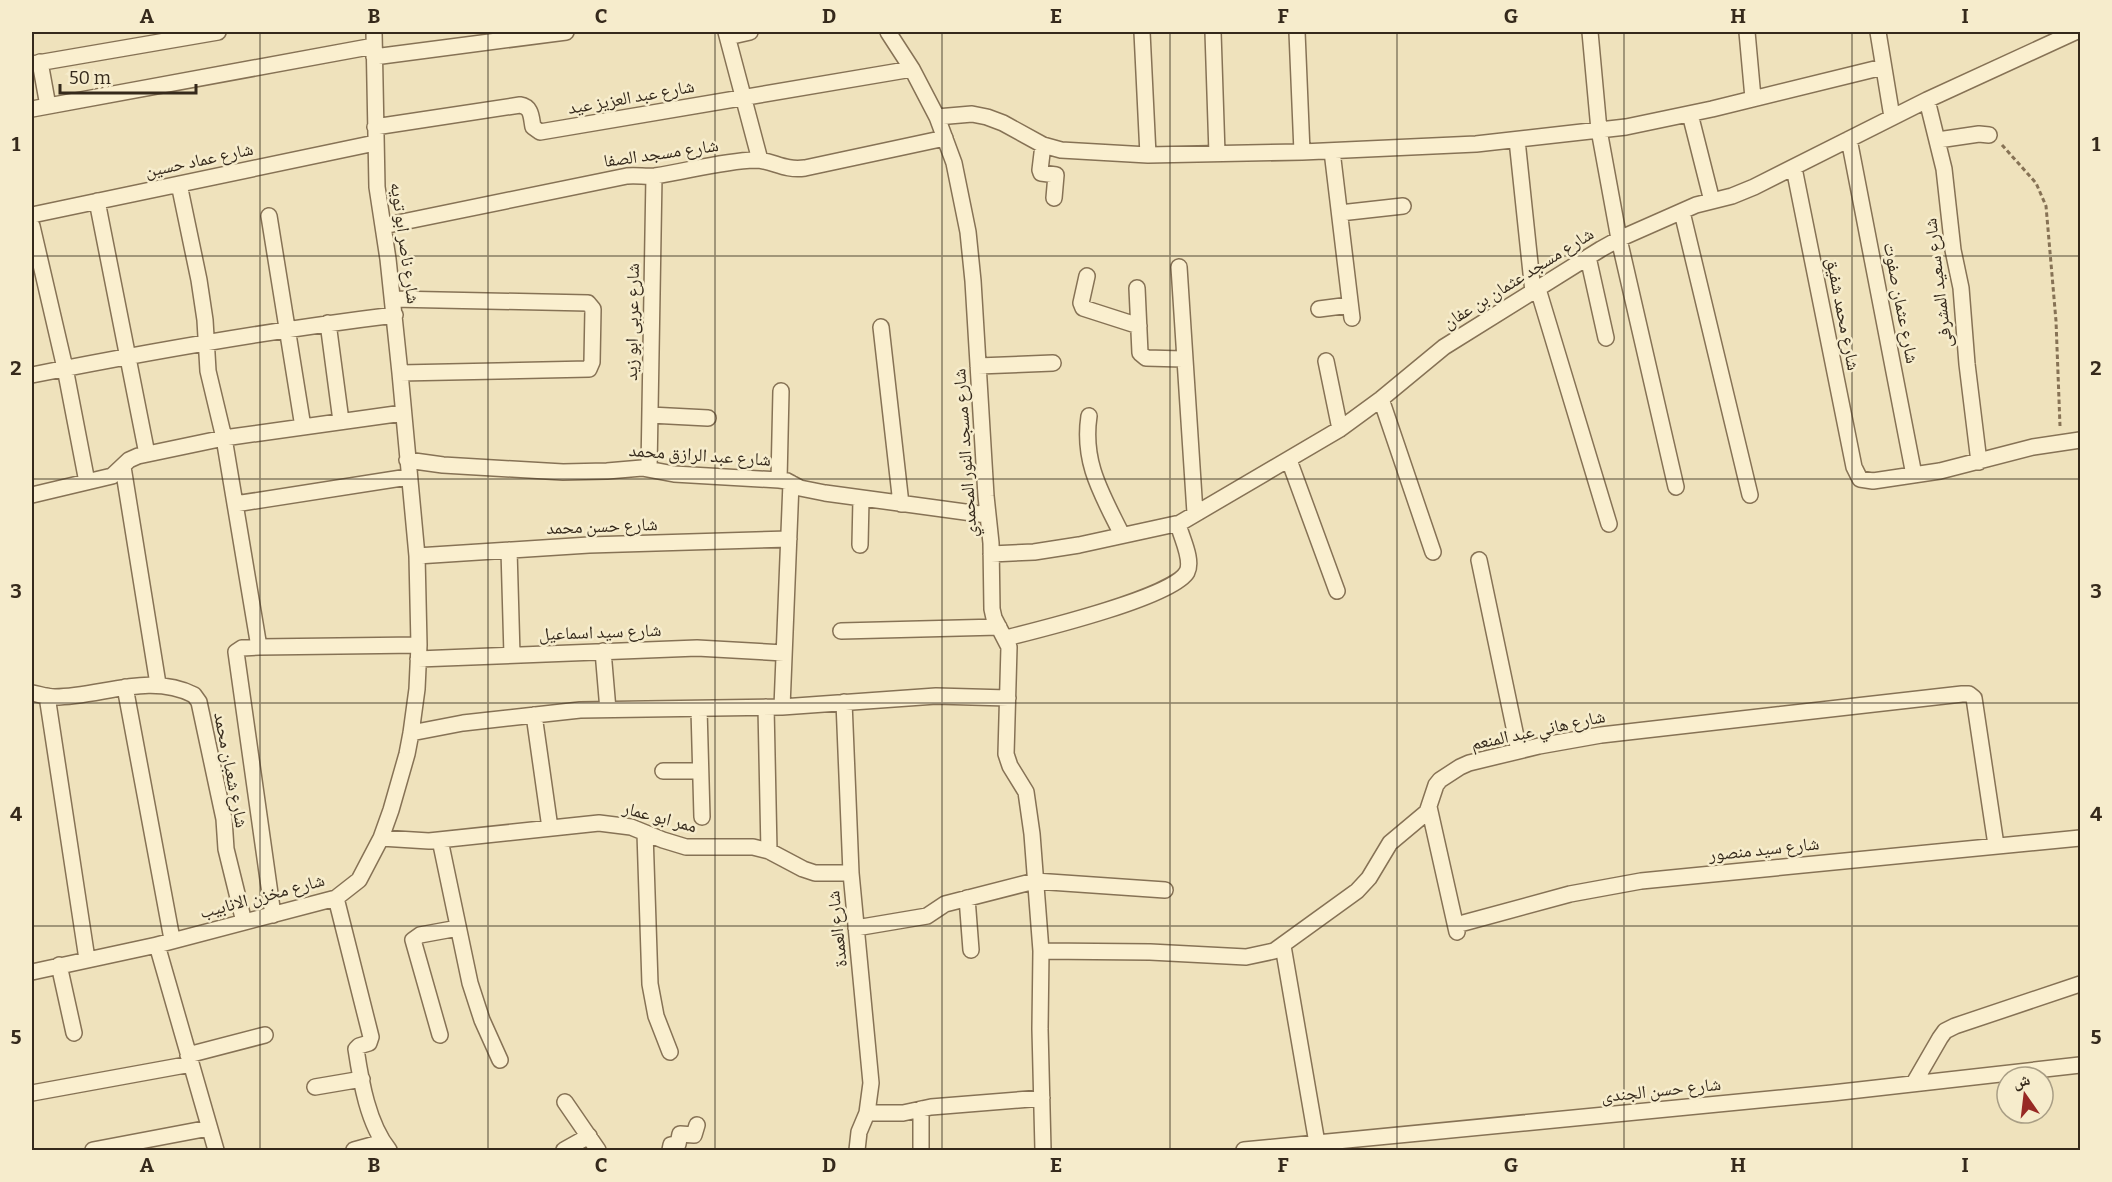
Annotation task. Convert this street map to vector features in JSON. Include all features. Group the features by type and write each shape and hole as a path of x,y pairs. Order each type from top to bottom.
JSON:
{"street":[{"path":"48,106 36,63 218,32"},
{"path":"32,109 374,45 566,32"},
{"path":"750,32 727,34 760,160"},
{"name":"شارع مسجد النور المحمدي","path":"888,32 912,69 937,117 954,163 968,232 991,554 992,609 1009,646 1006,754 1010,766 1026,792 1041,951 1042,1150"},
{"path":"1142,32 1148,155"},
{"path":"1213,32 1217,154"},
{"path":"1298,32 1302,152"},
{"path":"1590,32 1599,130 1619,239 1676,487"},
{"path":"1746,32 1753,98"},
{"path":"1878,32 1892,117"},
{"name":"شارع مسجد عثمان بن عفان","path":"991,554 1034,552 1079,545 1180,523 1340,429 1382,399 1444,347 1619,239 1682,212 1743,192 2057,36 2075,32"},
{"name":"شارع ناصر ابو تويه","path":"374,45 377,187 395,315 407,460"},
{"path":"937,117 972,114 987,117 1043,145 1061,150 1148,155 1332,151 1476,144 1599,130 1690,114 1883,67"},
{"name":"شارع عبد العزيز عيد","path":"375,135 519,105 528,108 531,112 533,127 540,132 912,69"},
{"name":"شارع سعيد المشرفى","path":"1926,100 1944,169 1953,250 1961,288 1978,462"},
{"path":"1690,114 1712,201"},
{"path":"1938,140 1979,134 1989,135"},
{"name":"شارع عماد حسين","path":"32,215 179,184 375,135"},
{"name":"شارع مسجد الصفا","path":"383,226 627,176 654,176 721,164 760,160 787,169 805,168 945,138"},
{"name":"شارع عثمان صفوت","path":"1849,139 1914,475"},
{"path":"1516,140 1536,290 1609,524"},
{"path":"1043,145 1040,170 1041,173 1056,175 1054,198"},
{"path":"1319,309 1351,311 1332,151"},
{"name":"شارع محمد شفيق","path":"1794,168 1854,467 1860,479 1866,481 1914,475"},
{"name":"شارع عربى ابو زيد","path":"650,468 654,176"},
{"path":"179,184 206,320 208,371 224,438 258,648 239,650 236,652 236,659 273,915"},
{"path":"98,201 147,454"},
{"path":"1340,213 1403,206"},
{"path":"1682,212 1750,495"},
{"path":"269,216 303,427"},
{"path":"32,226 65,369 87,482"},
{"path":"1588,257 1606,338"},
{"path":"1179,267 1183,359 1195,513"},
{"path":"1087,276 1081,303 1083,308 1139,326"},
{"path":"1137,288 1140,353 1146,358 1183,359"},
{"path":"393,299 588,303 593,312 592,362 589,369 400,374"},
{"path":"32,375 206,341 287,328 395,315"},
{"path":"327,323 341,422"},
{"path":"881,327 901,504"},
{"path":"1326,361 1340,429"},
{"path":"978,366 1053,363"},
{"path":"769,851 774,707 784,653 789,539 781,391"},
{"path":"1382,399 1433,552"},
{"path":"32,495 112,476 134,457 147,454 224,438 404,413"},
{"path":"650,415 708,418"},
{"path":"1089,416 1086,444 1090,466 1122,535"},
{"path":"1914,475 1978,462 2033,447 2080,440"},
{"name":"شارع عبد الرازق محمد","path":"407,460 455,466 562,472 650,468 674,474 785,482 800,488 861,499 987,515"},
{"name":"شارع مخزن الانابيب","path":"32,972 157,945 172,939 336,898 359,880 381,838 404,765 411,733 419,652 417,556 407,460"},
{"path":"1289,460 1337,591"},
{"path":"123,466 158,684"},
{"path":"235,504 408,477"},
{"path":"860,545 861,499"},
{"path":"841,631 1002,632 1068,622 1170,586 1185,574 1189,566 1180,523"},
{"name":"شارع حسن محمد","path":"417,556 601,545 789,539"},
{"path":"508,550 512,655"},
{"path":"1479,560 1519,751"},
{"name":"شارع سيد اسماعيل","path":"258,648 512,655 697,648 784,653"},
{"path":"603,651 608,710"},
{"name":"شارع شعبان محمد","path":"32,693 63,696 158,684 194,695 199,702 224,819 226,849 244,922"},
{"path":"125,687 172,939"},
{"name":"شارع هاني عبد المنعم","path":"1041,951 1150,952 1246,957 1265,954 1283,946 1357,891 1369,878 1390,843 1422,818 1440,780 1460,766 1519,751 1601,735 1969,694 1974,698 1996,845"},
{"path":"47,696 87,959"},
{"path":"411,733 463,723 580,710 774,707 936,696 1008,698"},
{"name":"شارع العمدة","path":"844,702 851,873 872,1083 867,1113 859,1132 857,1150"},
{"path":"699,709 702,817"},
{"path":"534,715 550,828"},
{"path":"663,771 700,771"},
{"name":"شارع سيد منصور","path":"1429,807 1456,930 1570,894 1617,884 2080,838"},
{"name":"ممر ابو عمار","path":"381,838 412,841 440,840 550,828 618,824 686,847 753,847 769,851 809,872 851,873"},
{"path":"645,833 650,984 656,1016 670,1052"},
{"path":"440,840 476,1002 500,1060"},
{"path":"856,928 927,916 945,904 1035,881 1165,890"},
{"path":"336,898 371,1037 369,1043 356,1049 362,1079 372,1116 386,1146 354,1150"},
{"path":"966,898 971,950"},
{"path":"440,1035 413,940 420,935 458,928"},
{"path":"157,945 216,1150"},
{"path":"1283,946 1317,1143"},
{"path":"58,965 74,1033"},
{"path":"1914,1083 1945,1031 2080,984"},
{"path":"32,1093 189,1060 265,1035"},
{"name":"شارع حسن الجندى","path":"1244,1150 2080,1065"},
{"path":"315,1087 362,1079"},
{"path":"867,1113 903,1113 921,1109 1042,1098"},
{"path":"565,1102 598,1150"},
{"path":"921,1109 921,1150"},
{"path":"670,1150 671,1145 678,1144 680,1134 694,1135 697,1125"},
{"path":"93,1150 208,1128"},
{"path":"564,1150 589,1136"}],"path":[{"path":"1989,135 1999,141 2036,183 2046,206 2056,321 2060,442"}]}
